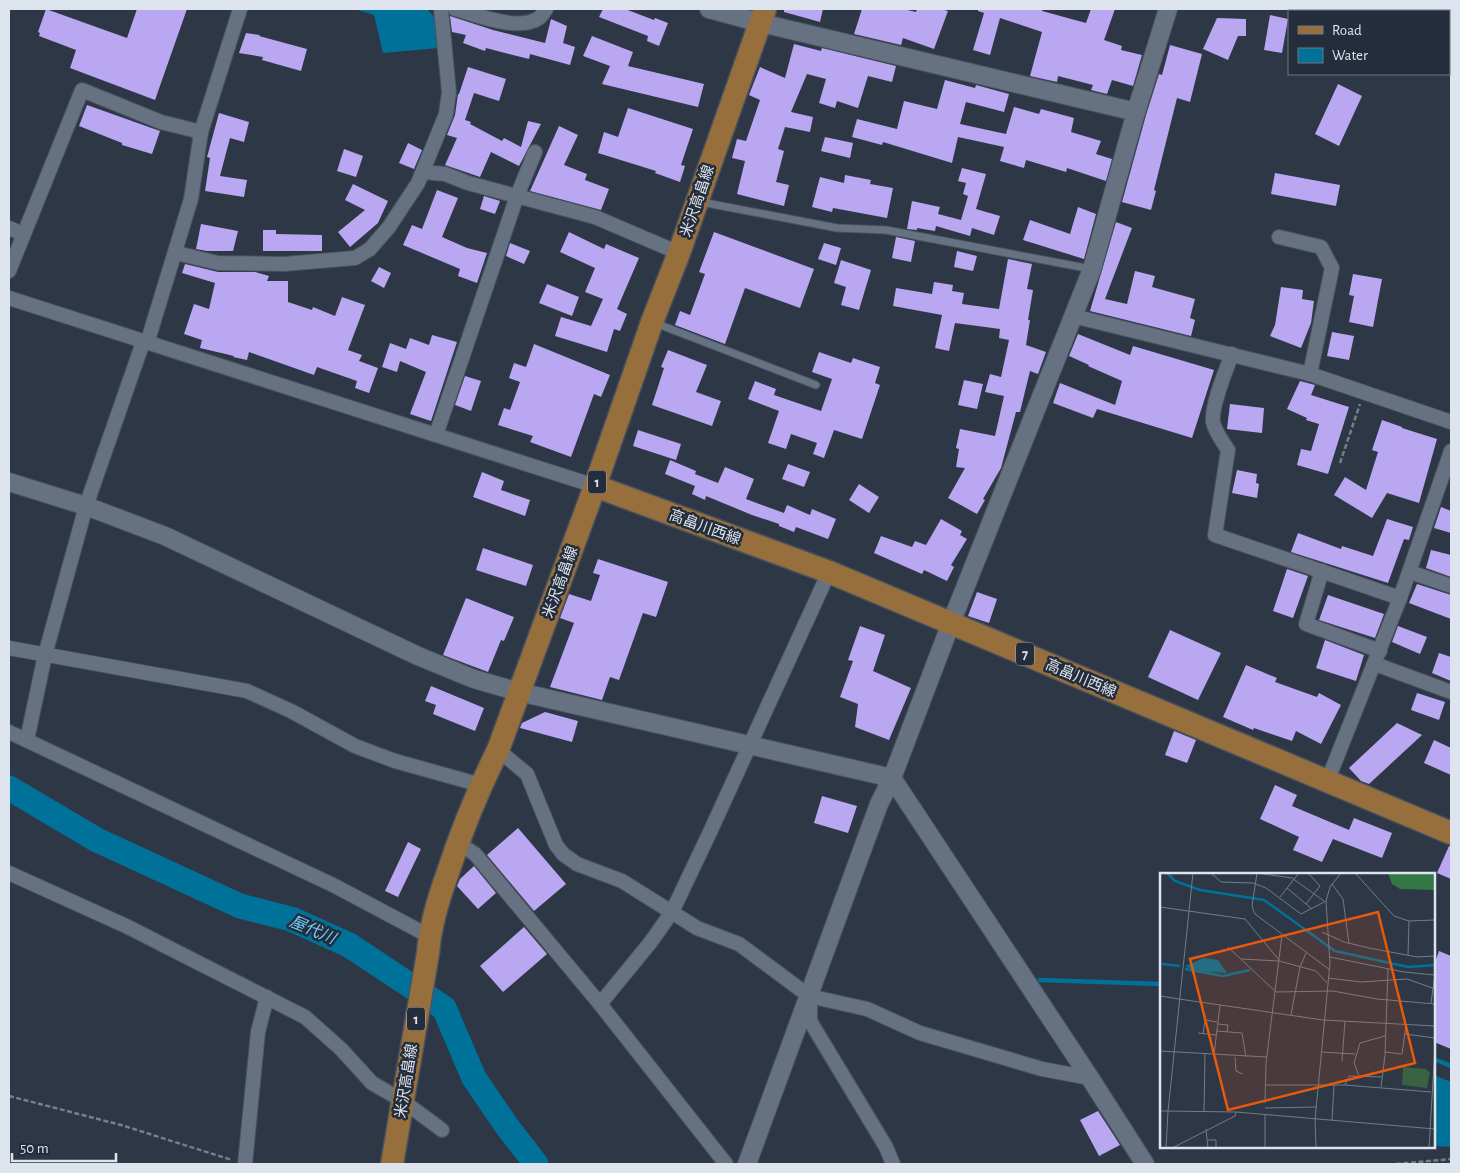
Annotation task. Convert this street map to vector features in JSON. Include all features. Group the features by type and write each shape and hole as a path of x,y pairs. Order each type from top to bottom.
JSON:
{"main road":[{"name":"米沢高畠線","path":"392,1164 428,945 441,891 481,784 498,750 595,486 652,322 679,253 763,16"},
{"name":"高畠川西線","path":"595,486 829,572 1451,833"}],"street":[{"path":"27,740 45,655 86,506 141,348 149,337 176,253 191,198 201,132 240,9"},
{"path":"176,253 218,263 284,264 356,258 370,249 389,227 418,183 446,114 449,92 441,9"},
{"path":"455,9 510,23 527,23 540,18 546,9"},
{"path":"709,9 763,16 1136,112"},
{"path":"747,1164 879,804 892,778 951,623 1092,270 1136,112 1168,9"},
{"path":"9,271 82,90 161,122 201,132"},
{"path":"436,435 517,196 535,152"},
{"path":"423,172 445,174 468,183 595,217 679,253"},
{"path":"9,228 24,234"},
{"path":"1280,237 1321,247 1332,268 1310,374"},
{"path":"9,298 595,486"},
{"path":"1073,316 1310,374 1451,422"},
{"path":"1232,354 1216,402 1213,422 1228,450 1215,535 1400,598"},
{"path":"1328,782 1410,572 1451,451"},
{"path":"9,482 86,506 164,536 418,656 474,679 519,692 892,778 1145,1164"},
{"path":"600,1004 672,912 829,572"},
{"path":"1322,572 1306,624 1451,692"},
{"path":"1410,572 1451,586"},
{"path":"9,648 247,691 292,711 355,746 394,761 481,784"},
{"path":"9,732 334,886 428,945"},
{"path":"498,750 527,774 556,845 563,854 577,864 622,881 697,928 739,944 810,996 867,1010 920,1033 939,1039 1042,1069 1090,1078"},
{"path":"458,842 475,854 600,1004 726,1164"},
{"path":"9,872 126,926 215,973 306,1017 341,1049 372,1083 404,1093 442,1130"},
{"path":"810,996 810,1021 886,1147 893,1164"},
{"path":"245,1164 258,1032 267,997"}],"lane":[{"path":"696,202 837,228 886,230 1092,270"},
{"path":"652,322 816,385"}],"path":[{"path":"1340,463 1364,393"},
{"path":"9,1096 120,1125 245,1164"},
{"path":"1396,1164 1451,1159"}],"water":[{"path":"355,9 427,9 434,17 438,48 383,53 374,15"},
{"path":"1435,1075 1451,1082 1451,1147 1435,1146"}],"building":[{"path":"46,9 127,38 137,9 187,9 155,100 70,68 76,50 39,36 40,33 38,32"},
{"path":"603,9 625,9 668,23 659,46 647,41 648,36 599,17"},
{"path":"784,9 823,9 820,22 784,12"},
{"path":"862,9 903,9 916,12 917,9 941,9 948,11 934,49 903,38 901,45 854,34"},
{"path":"978,9 1043,9 1042,11 1086,23 1091,9 1115,9 1104,40 1122,46 1121,50 1142,55 1133,86 1112,80 1107,94 1091,90 1093,85 1058,76 1057,82 1030,76 1042,32 1000,18 990,55 973,50 984,13 978,11"},
{"path":"1270,15 1288,19 1282,53 1264,50"},
{"path":"450,16 493,30 545,43 551,19 567,26 563,43 575,47 570,65 530,54 529,59 486,48 485,51 463,43 466,35 452,32"},
{"path":"1217,18 1246,19 1246,36 1238,36 1228,60 1203,49"},
{"path":"246,33 260,35 307,49 301,71 262,60 263,57 239,53"},
{"path":"592,36 633,52 628,66 704,84 698,107 602,84 610,66 583,56"},
{"path":"794,44 821,51 822,48 896,66 892,82 868,76 858,108 837,101 835,108 819,103 826,79 807,74 791,112 813,117 810,132 785,127 778,149 784,151 776,182 789,185 784,206 737,194 745,161 732,158 737,139 746,141 760,100 749,95 760,67 785,78"},
{"path":"1170,45 1202,54 1190,102 1177,98 1154,190 1156,191 1151,210 1122,202 1146,115 1159,74 1162,75"},
{"path":"468,67 506,79 499,101 474,93 465,120 471,122 470,124 502,141 504,138 521,147 528,121 541,124 519,166 491,152 480,177 445,165 457,138 447,135 455,115 458,94"},
{"path":"945,80 975,88 976,85 1009,94 1004,112 966,102 960,124 1006,134 1014,107 1039,114 1041,109 1074,118 1071,132 1101,141 1096,154 1112,159 1106,181 1067,168 1066,172 1026,160 1024,168 1000,161 1004,147 958,137 952,163 883,142 882,145 852,137 857,119 897,129 904,101 937,109"},
{"path":"1338,84 1362,96 1339,146 1315,134"},
{"path":"87,105 160,131 152,154 122,145 122,143 79,126"},
{"path":"628,108 693,129 681,165 685,166 680,182 655,173 656,171 598,153 604,132 618,137"},
{"path":"219,113 249,122 244,142 230,138 220,176 247,180 244,197 205,191 210,158 207,157"},
{"path":"559,126 578,135 564,165 587,174 585,180 609,189 601,210 530,191"},
{"path":"825,137 853,143 850,158 821,151"},
{"path":"408,143 422,150 414,169 399,163"},
{"path":"344,149 363,156 356,177 337,171"},
{"path":"962,168 986,174 976,209 1000,216 994,235 972,228 970,236 936,226 935,231 917,228 917,230 907,229 912,201 940,207 938,214 961,220 968,196 963,194 966,183 958,181"},
{"path":"1275,173 1340,185 1336,206 1271,194"},
{"path":"845,175 871,180 870,184 893,188 887,218 833,208 832,212 812,207 820,177 844,183"},
{"path":"353,184 388,201 378,223 350,247 338,232 365,210 345,200"},
{"path":"437,190 458,198 442,237 467,248 487,253 477,283 458,276 460,269 403,245 412,225 422,229"},
{"path":"484,196 500,201 495,214 480,209"},
{"path":"1078,207 1096,214 1084,259 1023,240 1030,220 1070,234"},
{"path":"1116,222 1132,228 1105,299 1127,304 1135,271 1155,276 1152,287 1195,299 1190,318 1195,320 1191,336 1090,311"},
{"path":"201,224 238,231 233,251 196,249"},
{"path":"263,230 276,230 276,234 322,235 322,251 263,251"},
{"path":"569,232 604,249 606,244 639,258 617,309 627,314 620,331 614,329 607,352 555,336 561,317 591,326 603,299 585,292 595,268 560,252"},
{"path":"714,232 814,269 800,308 745,288 725,344 675,325 680,311 690,315 705,274 699,272"},
{"path":"896,237 915,241 911,262 892,258"},
{"path":"510,243 530,251 524,264 506,256"},
{"path":"824,243 841,248 836,265 818,259"},
{"path":"957,251 977,256 973,271 954,267"},
{"path":"1008,259 1032,264 1027,289 1033,290 1026,345 1046,352 1038,374 1030,371 1020,412 1016,412 1001,468 983,499 985,500 977,514 948,498 965,468 956,467 959,449 956,448 960,429 995,436 1004,396 985,392 990,374 1001,377 1009,340 999,338 1000,329 955,323 949,351 935,348 942,315 893,306 896,288 932,294 934,282 953,285 952,291 964,293 962,304 999,309"},
{"path":"841,260 871,270 859,310 841,305 846,287 834,283"},
{"path":"185,264 218,272 255,272 269,276 267,281 288,281 288,302 312,310 313,307 335,316 342,297 365,305 348,350 362,355 359,361 378,368 369,393 355,388 357,381 317,367 314,375 249,352 247,360 200,348 202,340 184,334 194,304 209,309 215,283 182,273"},
{"path":"379,267 391,273 384,288 371,281"},
{"path":"1353,274 1382,279 1373,327 1349,322 1354,296 1349,295"},
{"path":"547,284 579,297 572,316 539,303"},
{"path":"1281,287 1303,290 1302,299 1314,301 1311,323 1301,348 1270,336 1275,325"},
{"path":"1332,332 1354,336 1349,360 1327,356"},
{"path":"1078,334 1130,355 1133,346 1214,370 1192,438 1097,409 1093,418 1053,403 1060,383 1115,405 1122,381 1069,356"},
{"path":"432,335 457,342 431,421 410,414 426,372 400,361 397,372 382,367 390,343 406,349 410,338 429,345"},
{"path":"534,344 610,375 601,397 594,394 571,457 530,442 533,436 498,425 504,408 510,410 520,382 509,378 514,363 526,367"},
{"path":"668,350 707,365 696,392 721,401 712,426 652,405 664,368 661,367"},
{"path":"819,352 851,363 853,358 880,367 875,383 880,385 862,439 834,430 824,458 813,454 817,443 791,434 786,449 768,443 779,411 748,399 755,381 776,389 774,395 821,411 832,379 812,372"},
{"path":"465,376 481,381 471,411 455,405"},
{"path":"964,380 983,384 977,409 958,405"},
{"path":"1300,381 1315,385 1311,395 1349,407 1328,474 1297,465 1301,449 1311,451 1319,424 1306,420 1307,418 1287,409"},
{"path":"1230,404 1264,408 1262,433 1227,429"},
{"path":"1382,420 1437,439 1419,503 1387,493 1372,518 1334,495 1345,477 1366,490 1378,452 1372,450"},
{"path":"638,430 681,444 676,460 633,446"},
{"path":"670,460 696,471 695,474 718,483 725,467 754,479 746,499 784,513 787,505 810,515 812,509 836,519 828,539 796,527 794,532 779,526 779,524 706,496 705,500 692,494 695,486 665,474"},
{"path":"788,464 810,472 804,487 782,479"},
{"path":"1237,470 1257,474 1256,483 1259,484 1257,498 1232,493"},
{"path":"482,472 504,481 501,490 530,500 525,516 473,497"},
{"path":"859,484 879,497 869,513 849,500"},
{"path":"1441,507 1451,511 1451,533 1434,528"},
{"path":"941,519 962,531 960,535 967,539 951,565 954,567 947,581 924,570 922,574 874,553 881,536 912,547 915,541 926,545"},
{"path":"1387,519 1413,527 1409,540 1404,539 1388,583 1291,552 1298,533 1341,549 1342,546 1373,556"},
{"path":"483,548 533,565 526,586 476,570"},
{"path":"1431,550 1451,555 1451,577 1426,568"},
{"path":"598,559 668,582 656,617 643,613 619,680 610,677 602,700 550,687 574,623 560,618 569,594 591,601 600,575 593,573"},
{"path":"1287,569 1308,576 1293,618 1273,611"},
{"path":"1417,584 1451,595 1451,619 1409,603"},
{"path":"977,592 997,599 989,623 968,616"},
{"path":"1328,595 1384,614 1375,638 1319,620"},
{"path":"466,598 514,617 504,641 501,640 488,672 443,655"},
{"path":"860,626 885,635 873,671 911,688 889,740 855,727 858,704 840,697 853,661 848,660"},
{"path":"1398,626 1427,637 1420,654 1392,642"},
{"path":"1170,630 1221,653 1198,700 1148,677"},
{"path":"1325,640 1364,655 1356,681 1316,668"},
{"path":"1439,653 1451,657 1451,681 1432,673"},
{"path":"1246,665 1277,678 1275,682 1317,697 1319,693 1341,705 1321,744 1296,731 1292,741 1254,728 1253,730 1223,717"},
{"path":"431,686 484,708 475,731 433,714 436,705 425,701"},
{"path":"1417,693 1445,702 1439,720 1411,710"},
{"path":"545,712 578,721 572,742 520,728 522,723"},
{"path":"1397,723 1422,735 1369,784 1361,781 1349,768"},
{"path":"1174,731 1196,740 1187,763 1165,755"},
{"path":"1434,740 1451,748 1451,775 1424,763"},
{"path":"1275,785 1297,795 1292,806 1349,830 1354,818 1392,833 1382,858 1333,839 1322,862 1293,850 1299,837 1260,819"},
{"path":"822,796 857,806 848,833 814,823"},
{"path":"518,828 566,884 534,911 487,855"},
{"path":"408,842 421,849 398,897 385,891"},
{"path":"1449,846 1451,846 1451,879 1437,873"},
{"path":"474,866 496,893 478,909 457,886 460,879"},
{"path":"524,927 547,954 503,992 480,966"},
{"path":"1439,951 1451,956 1451,1049 1435,1042 1435,962"},
{"path":"1098,1111 1120,1145 1099,1156 1080,1120"}],"waterway":[{"name":"屋代川","path":"9,788 97,840 240,906 291,919 349,945 444,1008 474,1078 506,1125 536,1164"},
{"path":"1040,980 1160,984"},
{"path":"1435,1059 1451,1066"}]}
